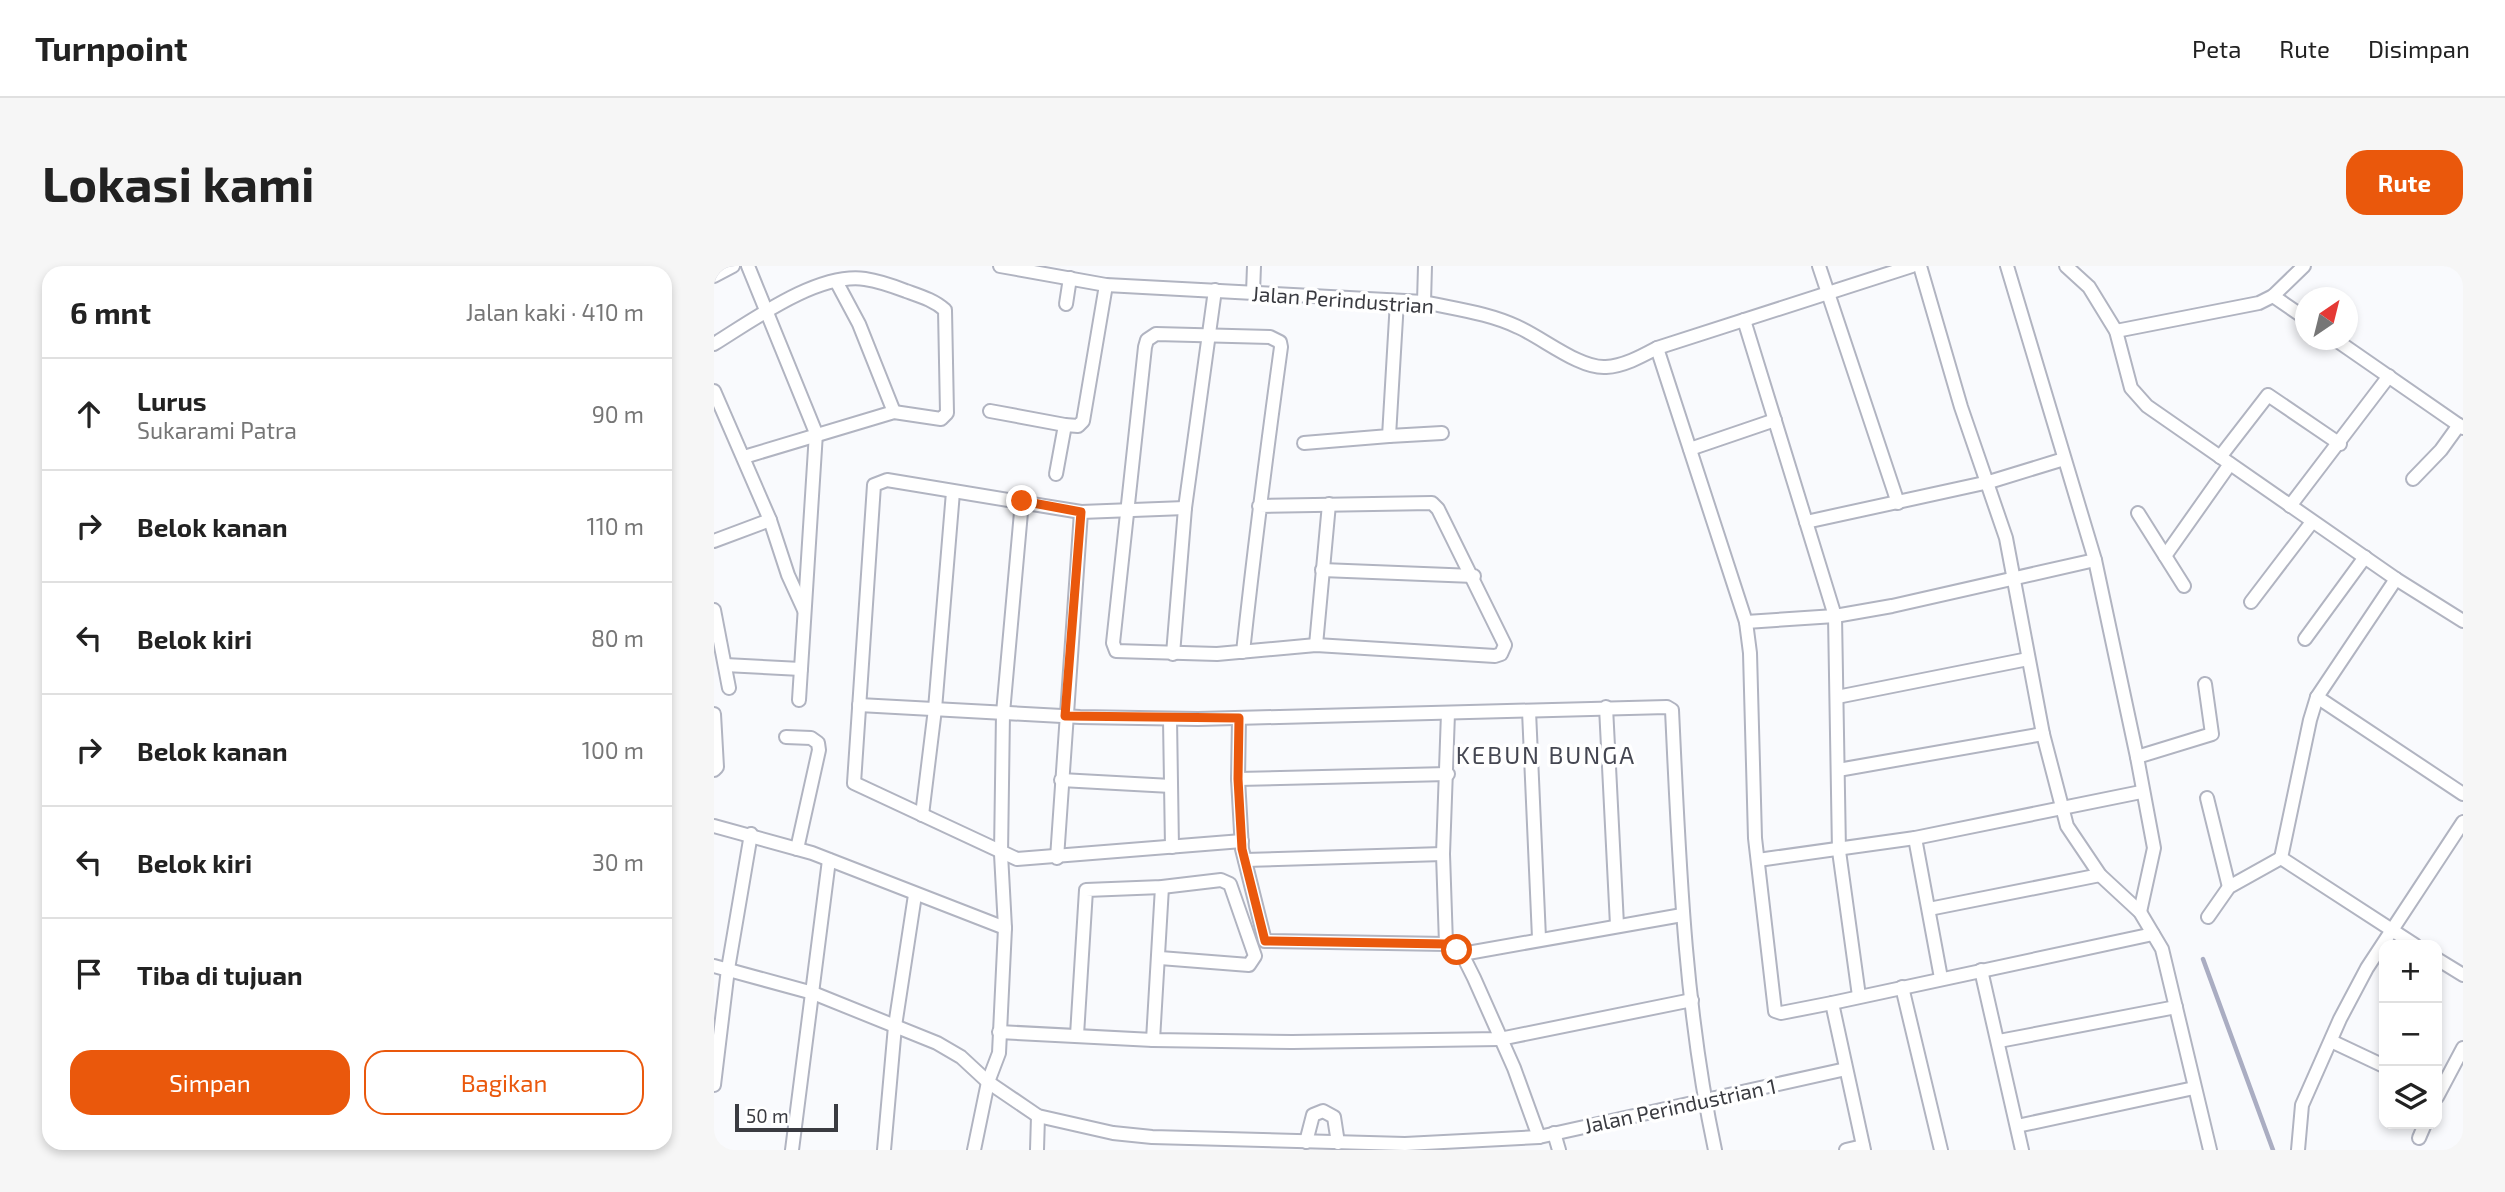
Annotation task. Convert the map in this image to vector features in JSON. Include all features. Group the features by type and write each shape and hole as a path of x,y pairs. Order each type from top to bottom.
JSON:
{"street":[{"path":"715,274 733,266"},
{"path":"748,266 816,433 799,700"},
{"name":"Jalan Perindustrian","path":"1000,266 1057,271 1070,278 1106,285 1424,302 1473,312 1516,326 1593,366 1617,364 1657,348 1912,266"},
{"path":"1253,293 1254,266"},
{"path":"1424,302 1425,266"},
{"path":"1819,266 1899,503"},
{"path":"1920,266 1961,407 1989,482 2015,578 2043,734 2062,810 2071,836 2100,875 2140,912 2162,949 2210,1150"},
{"path":"2007,266 2095,560 2137,757 2141,792 2154,848 2140,912"},
{"path":"2066,266 2090,287 2116,331 2131,388 2147,407 2396,579 2463,621"},
{"path":"2116,331 2251,305 2273,296 2304,266"},
{"path":"714,344 768,310 836,281 863,278 937,302 945,310 947,413 941,419 894,412 816,433 744,457"},
{"path":"1066,304 1070,278"},
{"path":"836,281 859,324 894,412"},
{"path":"990,411 1078,426 1086,417 1106,285"},
{"path":"1173,654 1185,508 1215,290"},
{"path":"2273,296 2295,311"},
{"path":"1389,436 1397,301"},
{"path":"1744,320 1835,616 1839,851 1859,996"},
{"path":"1243,652 1259,506 1280,342 1270,337 1156,334 1147,340 1125,512 1114,649 1119,652 1173,654 1243,652 1316,645 1501,654 1506,645 1474,576 1438,509 1432,503 1259,506"},
{"path":"1657,348 1746,622 1750,653 1758,860 1775,1011 1781,1013 1832,1003 2153,934"},
{"path":"2351,350 2461,427 2413,479"},
{"path":"2290,506 2340,444 2389,376"},
{"path":"714,391 770,520 788,575 804,610"},
{"path":"2165,556 2268,395 2340,444"},
{"path":"1690,449 1775,420"},
{"path":"1056,474 1065,425"},
{"path":"1304,443 1443,433"},
{"path":"1806,522 1989,482 2064,459"},
{"path":"1185,508 1081,512 887,480 878,482 872,488 854,783 1001,854 1028,861 1242,841"},
{"path":"922,815 935,709 953,492"},
{"path":"974,1150 988,1082 999,1053 1004,928 1001,854 1003,713 1022,501"},
{"path":"1316,645 1329,505"},
{"path":"1057,858 1081,512"},
{"path":"2138,513 2184,586"},
{"path":"714,541 770,520"},
{"path":"2251,602 2312,522"},
{"path":"2305,639 2365,557"},
{"path":"1746,622 1835,616 2095,560"},
{"path":"1322,570 1474,576"},
{"path":"2208,917 2229,887 2281,858 2309,720 2317,697 2396,579"},
{"path":"714,610 729,688"},
{"path":"1838,697 2028,659"},
{"path":"725,665 801,669"},
{"path":"2137,757 2212,734 2205,684"},
{"path":"2317,697 2463,794"},
{"path":"859,705 1170,719 1528,711 1662,704 1672,710 1682,915 1704,1100 1715,1150"},
{"path":"1606,707 1617,925"},
{"path":"1528,711 1539,938"},
{"path":"1446,944 1443,854 1448,774 1448,713"},
{"path":"714,714 717,766 714,770"},
{"path":"1239,718 1238,779 1242,841 1262,937 1269,943 1446,944 1462,954 1539,1137"},
{"path":"1170,719 1172,847"},
{"path":"1838,770 2043,734"},
{"path":"786,737 811,738 818,743 819,750 797,849"},
{"path":"1238,779 1448,774"},
{"path":"1061,780 1171,786"},
{"path":"1758,860 1839,851 1915,838 2141,792"},
{"path":"2207,798 2229,887"},
{"path":"2298,1150 2302,1105 2367,968 2463,822"},
{"path":"714,826 751,834 829,860 1004,928"},
{"path":"714,1084 728,969 751,834"},
{"path":"1915,838 1941,978"},
{"path":"1245,860 1443,854"},
{"path":"2281,858 2407,940"},
{"path":"792,1150 829,860"},
{"path":"1928,909 2100,875"},
{"path":"1077,1035 1084,894 1092,887 1162,887 1221,880 1230,884 1255,956 1250,965 1160,958"},
{"path":"1153,1040 1160,958 1162,887"},
{"path":"884,1150 895,1026 915,895"},
{"path":"1462,954 1539,938 1682,915"},
{"path":"2442,962 2463,975"},
{"name":"Jalan Perindustrian 1","path":"714,966 813,993 949,1050 988,1082 1038,1116 1152,1143 1289,1146 1306,1142 1405,1144 1539,1137 1846,1069"},
{"path":"1981,970 2022,1150"},
{"path":"1902,987 1941,1150"},
{"path":"999,1032 1153,1040 1388,1042 1500,1039 1692,1000"},
{"path":"1832,1003 1864,1148 1846,1150"},
{"path":"1999,1041 2176,1007"},
{"path":"2331,1041 2379,1064"},
{"path":"2442,1085 2463,1048"},
{"path":"2018,1126 2194,1088"},
{"path":"1306,1142 1312,1115 1323,1111 1334,1117 1338,1143"},
{"path":"1037,1150 1038,1116"},
{"path":"2419,1138 2423,1129"},
{"path":"1554,1133 1559,1150"}],"waterway":[{"path":"2203,959 2273,1150"}],"district":[{"name":"KEBUN BUNGA","path":"1546,754"}],"route":[{"path":"1022,501 1081,512 1065,716 1239,718 1238,779 1242,849 1265,941 1446,944 1457,950"}]}
